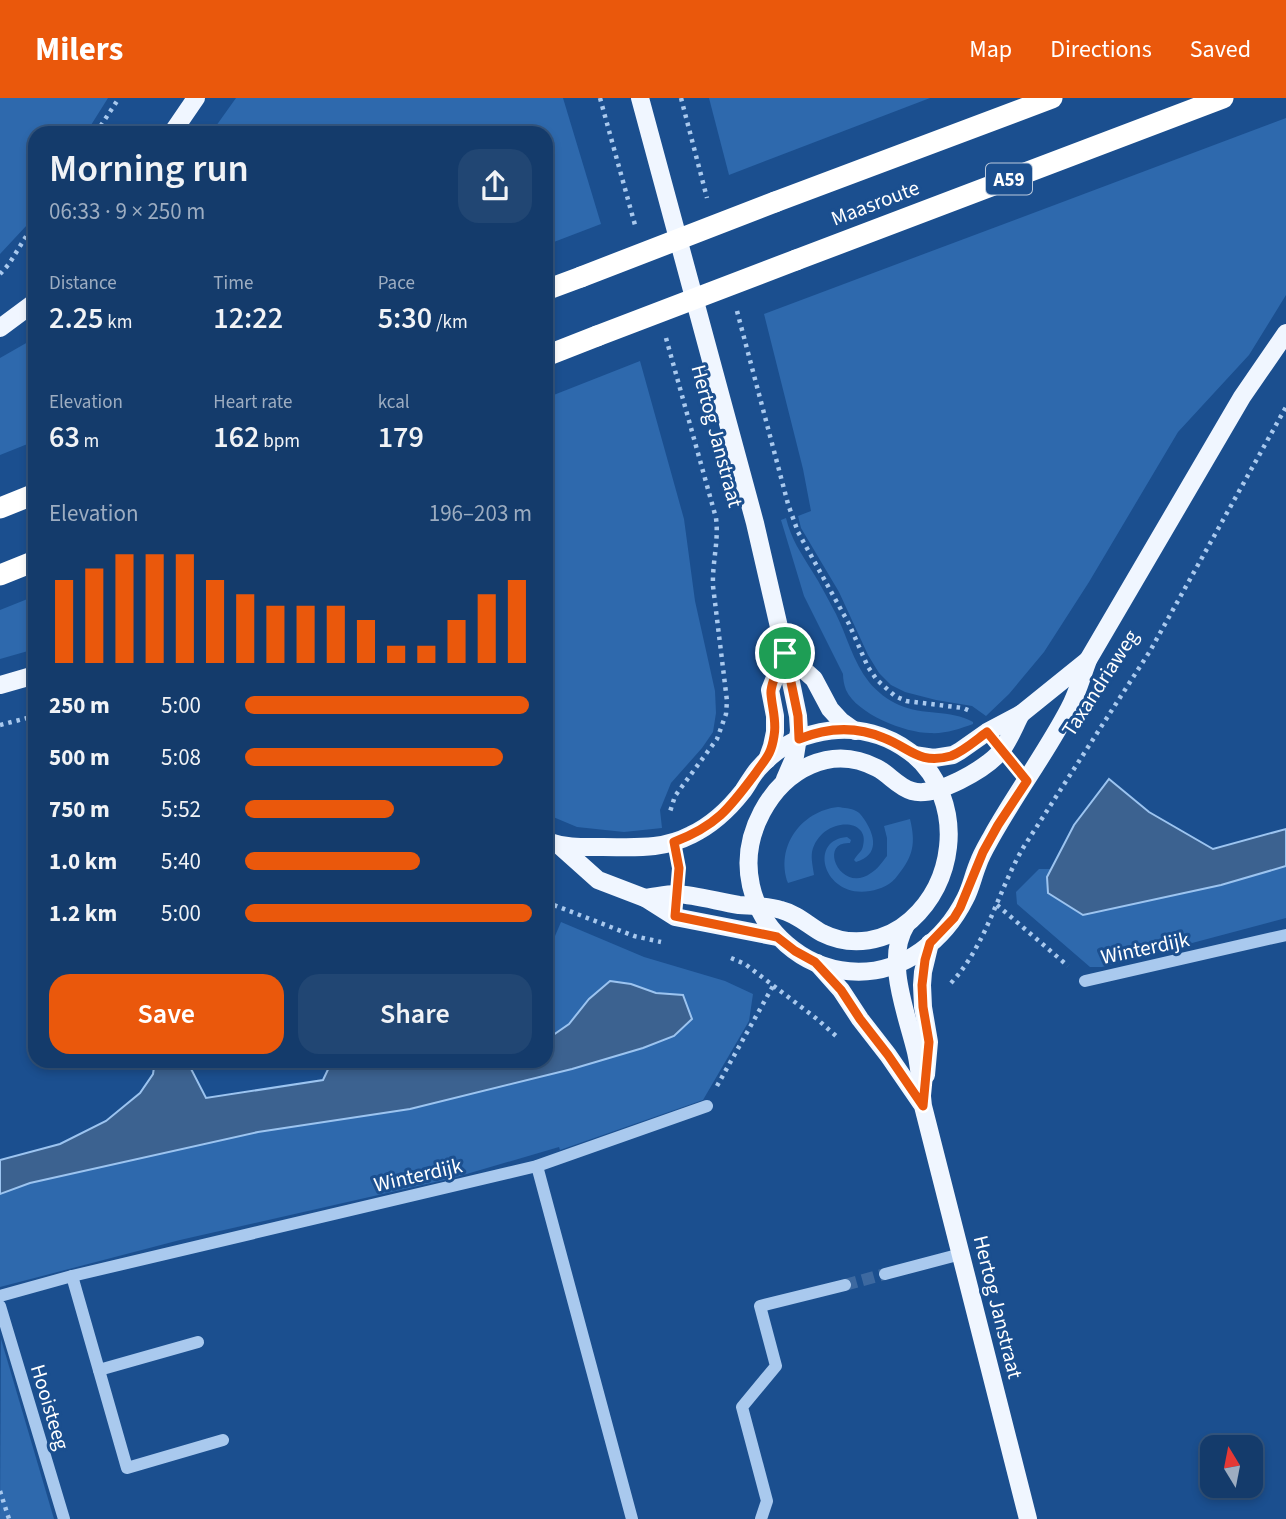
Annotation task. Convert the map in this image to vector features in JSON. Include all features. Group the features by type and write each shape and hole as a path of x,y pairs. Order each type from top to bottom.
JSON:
{"highway":[{"name":"Maasroute","path":"553,287 1052,98"},
{"name":"Maasroute","path":"553,353 1223,98"},
{"path":"0,508 28,497"},
{"path":"0,575 28,564"}],"main road":[{"path":"177,126 196,98"},
{"name":"Hertog Janstraat","path":"640,98 755,523 798,716 799,739"},
{"path":"0,328 28,307"},
{"name":"Taxandriaweg","path":"896,965 914,956 954,918 991,838 1070,707 1088,660 1236,408 1286,333"},
{"path":"767,760 775,732 770,690 785,653 814,679 830,709 855,731"},
{"name":"Taxandriaweg","path":"914,755 934,758 953,755 987,732 1021,714 1088,660"},
{"path":"0,685 28,677"},
{"name":"Taxandriaweg","path":"939,789 986,764 1001,750 1021,714"},
{"path":"553,844 637,848 674,842 690,836 720,817 758,769 782,748 799,739 826,731 855,731 892,741 914,755 939,789 948,827 945,868 926,904 907,923 888,935 866,941 844,940 823,933 797,916 775,908 676,894 645,898"},
{"path":"799,739 785,780 757,821 751,846 751,883 766,922 777,937 795,951 815,962 854,972 896,965 898,943 907,923"},
{"path":"785,780 813,764 846,759 877,768 912,791 939,789"},
{"path":"553,844 598,880 645,898 675,916 777,937"},
{"name":"Hertog Janstraat","path":"923,1106 929,1042 922,985 930,943"},
{"name":"Hertog Janstraat","path":"815,962 841,990 923,1106"},
{"name":"Hertog Janstraat","path":"896,965 916,1055 923,1106 1028,1519"}],"street":[{"name":"Winterdijk","path":"1085,981 1286,935"},
{"name":"Winterdijk","path":"0,1296 72,1276 537,1166 707,1106"},
{"path":"537,1166 632,1519"},
{"path":"885,1274 961,1254"},
{"path":"72,1276 127,1468 223,1440"},
{"path":"761,1519 767,1501 742,1407 776,1366 760,1306 845,1285"},
{"name":"Hooisteeg","path":"0,1306 64,1519"},
{"path":"99,1370 198,1342"}],"path":[{"path":"101,126 119,98"},
{"path":"600,98 636,229"},
{"path":"0,274 28,233"},
{"name":"Hertog Janstraat","path":"665,334 716,518 718,531 712,569 713,586 727,702 717,739 671,804 668,813 674,842"},
{"name":"Taxandriaweg","path":"952,982 973,954 1014,863 1150,651 1286,407"},
{"path":"798,532 844,615 868,667 886,689 906,701 971,711 987,732"},
{"path":"0,725 28,718"},
{"path":"553,905 634,936 675,945 675,916"},
{"name":"Winterdijk","path":"997,905 1085,981"},
{"path":"722,955 745,964 817,1019"},
{"path":"707,1106 773,986"},
{"path":"0,1491 9,1519"}],"shaded area":[{"path":"0,98 108,98 90,126 28,126 28,223 0,254"},
{"path":"236,98 563,98 601,224 553,242 553,126 216,126"},
{"path":"709,98 930,98 729,175"},
{"path":"1286,118 1286,295 1249,355 1178,432 1044,652 1009,694 986,716 972,706 905,692 891,685 879,673 868,655 839,592 801,528 798,516 811,511 764,314"},
{"path":"28,342 28,444 0,455 0,358"},
{"path":"640,361 684,519 695,601 715,691 716,713 713,732 671,783 660,810 662,828 624,832 577,827 553,817 553,395"},
{"path":"786,518 797,546 836,614 863,674 872,686 899,705 955,715 973,724 947,732 908,730 871,714 852,699 845,688 843,674 804,596 781,520"},
{"path":"28,599 28,651 0,659 0,610"},
{"path":"1109,779 1149,812 1213,849 1286,829 1286,866 1221,885 1083,915 1048,893 1047,877 1074,825"},
{"path":"838,807 854,810 864,819 873,838 869,855 856,862 854,860 863,846 860,829 852,825 834,827 824,832 812,852 814,875 788,883 785,857 794,833 802,823 813,816"},
{"path":"910,819 913,843 910,856 889,884 870,891 854,891 841,886 832,878 826,868 825,858 827,848 835,841 847,837 851,840 835,850 834,857 842,873 860,878 873,871 887,856 884,826"},
{"path":"1286,866 1286,918 1102,967 1090,967 1017,904 1016,892 1039,869 1052,869 1047,877 1048,893 1083,915 1221,885"},
{"path":"561,922 644,957 725,981 753,994 749,1021 703,1100 560,1150 559,1147 453,1178 180,1240 0,1287 0,1194 30,1183 258,1132 410,1109 572,1069 674,1036 683,995 656,993 631,984 589,999 569,1024 553,1035 553,941"},
{"path":"610,981 631,984 656,993 683,995 692,1019 674,1036 572,1069 410,1109 258,1132 30,1183 0,1194 0,1160 60,1144 106,1121 140,1093 153,1074 154,1068 191,1068 206,1098 323,1080 329,1068 553,1068 553,1035 569,1024 589,999"},
{"path":"1,1339 54,1519 0,1519"}],"tunnel":[{"path":"845,1285 885,1274"}],"route":[{"path":"785,653 798,716 799,739 817,732 836,730 868,733 892,741 914,755 934,758 953,755 987,732 1027,781 983,852 966,898 954,918 930,943 922,985 929,1042 923,1106 841,990 815,962 777,937 675,916 679,868 674,842 690,836 720,817 767,760 775,732 770,690 785,653"}]}
